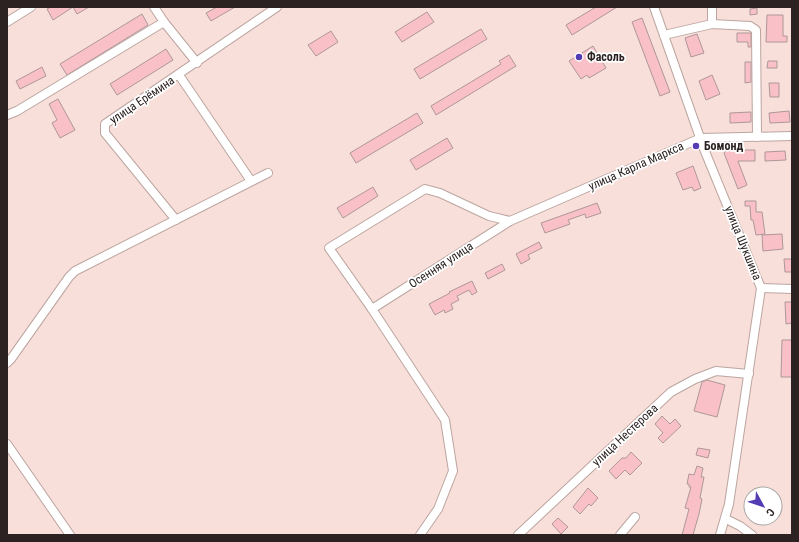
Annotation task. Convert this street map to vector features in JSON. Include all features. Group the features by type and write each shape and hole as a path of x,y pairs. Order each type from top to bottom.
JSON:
{"street":[{"path":"7,22 31,7"},
{"path":"154,7 196,63"},
{"name":"улица Ерёмина","path":"176,220 105,133 105,124 277,7"},
{"name":"улица Шукшина","path":"654,7 701,138 762,288 726,519 720,535"},
{"path":"712,7 712,24"},
{"path":"7,115 18,111 164,22"},
{"path":"664,35 712,24 750,26 756,30 757,137"},
{"path":"179,75 251,181"},
{"name":"улица Карла Маркса","path":"510,221 701,138 792,136"},
{"path":"7,363 11,360 75,271 268,173"},
{"path":"420,535 438,509 453,470 445,420 329,248 425,189 440,193 490,216 510,221"},
{"name":"Осенняя улица","path":"372,310 510,221"},
{"path":"762,288 792,289"},
{"name":"улица Нестерова","path":"518,535 671,392 695,379 716,371 749,374"},
{"path":"7,444 70,535"},
{"path":"620,535 635,518"},
{"path":"726,519 740,526 752,535"}],"building":[{"path":"51,7 73,7 53,20 47,9"},
{"path":"73,7 89,7 77,14"},
{"path":"217,7 235,7 211,21 206,13"},
{"path":"596,7 617,7 572,35 566,25"},
{"path":"757,8 757,14 750,15 750,9"},
{"path":"427,12 434,22 402,42 395,32"},
{"path":"142,14 148,25 67,75 60,64"},
{"path":"767,15 783,15 783,36 787,36 787,42 766,42"},
{"path":"642,18 670,92 660,96 632,22"},
{"path":"481,29 487,39 420,79 414,69"},
{"path":"331,31 338,42 316,56 308,45"},
{"path":"737,33 751,33 751,47 748,47 748,42 737,42"},
{"path":"697,34 704,53 691,57 685,38"},
{"path":"593,46 606,68 589,78 587,75 581,79 569,61"},
{"path":"166,49 173,60 117,95 110,84"},
{"path":"509,55 516,66 436,115 431,106 501,64 499,61"},
{"path":"768,61 777,61 777,68 767,68"},
{"path":"745,62 751,62 751,82 745,83"},
{"path":"42,67 46,76 20,89 16,81"},
{"path":"712,75 720,94 706,100 699,81"},
{"path":"769,83 779,83 779,97 770,97"},
{"path":"58,99 75,130 60,138 52,123 57,120 49,104"},
{"path":"789,111 790,122 770,123 769,113"},
{"path":"751,112 751,122 730,123 730,113"},
{"path":"417,113 423,123 356,163 350,153"},
{"path":"447,138 453,148 416,170 410,160"},
{"path":"726,150 755,150 755,161 738,161 747,185 738,189 724,153"},
{"path":"785,151 786,160 765,161 765,152"},
{"path":"693,166 701,188 694,191 692,187 683,190 676,173"},
{"path":"373,187 378,196 343,218 337,208"},
{"path":"745,201 756,201 756,212 762,212 765,234 756,235 753,220 751,220 750,206 745,206"},
{"path":"597,203 601,213 586,218 585,214 568,220 570,224 545,233 541,223"},
{"path":"782,234 783,249 763,251 762,235"},
{"path":"539,242 542,248 528,255 530,259 521,264 516,254"},
{"path":"784,259 792,259 792,272 785,272"},
{"path":"502,264 505,270 488,279 485,273"},
{"path":"472,281 477,292 472,295 469,290 457,296 459,300 451,304 453,309 445,313 444,310 435,315 429,304"},
{"path":"785,302 792,302 792,323 786,324"},
{"path":"782,340 792,340 792,377 781,377"},
{"path":"707,380 725,385 717,417 694,411 702,382"},
{"path":"662,416 670,424 675,419 681,426 663,443 658,438 663,433 655,424"},
{"path":"698,448 710,450 708,458 696,455"},
{"path":"631,452 642,463 630,475 625,470 616,479 609,471 622,458 626,458"},
{"path":"697,466 703,468 701,477 704,477 699,514 693,535 682,535 689,509 685,508 691,487 687,484 689,474 694,475"},
{"path":"588,488 598,498 591,506 589,504 580,514 573,507"},
{"path":"558,518 568,527 561,534 552,524"}],"place":[{"name":"Фасоль","path":"579,57"},
{"name":"Бомонд","path":"696,146"}]}
